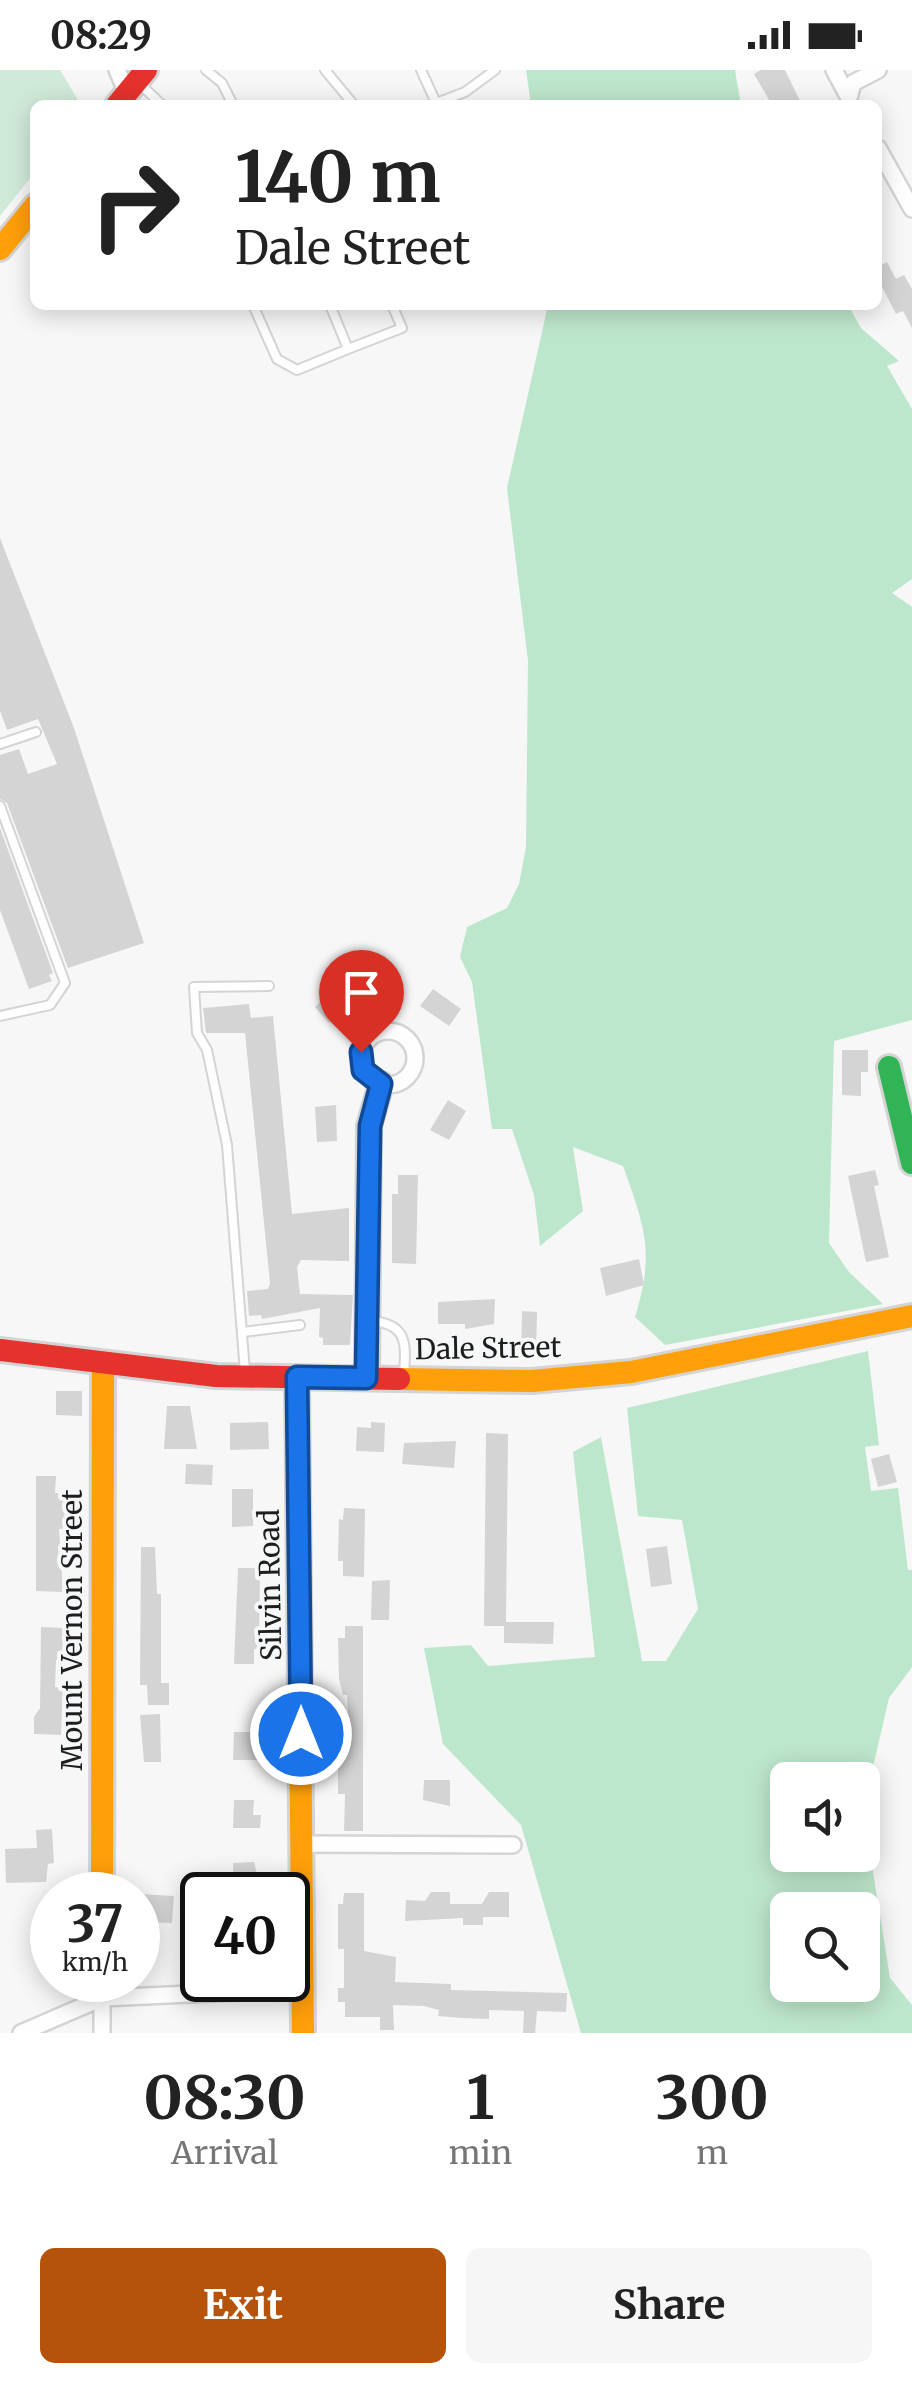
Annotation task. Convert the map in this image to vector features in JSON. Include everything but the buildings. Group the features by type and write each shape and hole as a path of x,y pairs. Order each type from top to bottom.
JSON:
{"street":[{"path":"834,70 850,100"},
{"path":"851,100 852,83 878,70"},
{"path":"882,155 912,208"},
{"path":"0,249 30,212"},
{"path":"890,1067 912,1163"},
{"path":"366,1378 370,1126 381,1084"},
{"name":"Dale Street","path":"0,1350 103,1366 246,1376 532,1380 630,1372 912,1316"},
{"name":"Mount Vernon Street","path":"102,1872 103,1366"},
{"name":"Silvin Road","path":"297,1377 302,1872"},
{"path":"302,1844 513,1845"},
{"path":"21,2033 93,2002"},
{"path":"102,2002 102,2033"},
{"name":"Silvin Road","path":"302,2002 302,2033"}],"lane":[{"path":"206,70 222,83 231,100"},
{"path":"325,70 350,100"},
{"path":"421,70 433,100"},
{"path":"444,100 485,81 495,70"},
{"path":"129,84 154,100"},
{"path":"255,310 278,359 297,370 402,328 394,310"},
{"path":"332,310 348,349"},
{"path":"0,744 36,732"},
{"path":"0,806 66,983 50,1004 0,1016"},
{"path":"246,1376 227,1145 208,1050 196,1033 194,987 269,986"},
{"path":"366,1321 392,1324 402,1332 406,1345 404,1379"},
{"path":"243,1332 300,1325"}],"green space":[{"path":"0,70 60,70 78,100 30,100 30,178 0,216"},
{"path":"526,70 735,70 740,100 530,100"},
{"path":"547,310 851,310 861,328 899,361 887,366 912,409 912,579 892,593 912,607 912,1020 834,1041 829,1243 849,1272 883,1304 665,1345 635,1317 645,1275 645,1240 623,1166 573,1147 583,1211 540,1246 534,1195 512,1129 492,1129 472,982 460,957 467,927 507,908 519,884 526,847 528,661 507,488"},
{"path":"868,1351 879,1445 865,1447 871,1491 898,1488 908,1570 912,1570 912,1667 889,1698 874,1762 770,1762 770,1872 873,1872 876,1892 770,1892 770,2002 880,2002 880,1916 890,1978 912,2005 912,2033 581,2033 521,1825 443,1744 424,1648 471,1645 488,1666 595,1657 573,1452 601,1437 642,1661 666,1661 698,1609 682,1520 638,1516 627,1408"}],"traffic: fast":[{"path":"889,1067 912,1163"}],"traffic: slow":[{"path":"0,249 30,212"},
{"path":"399,1379 532,1381 631,1372 912,1316"},
{"path":"102,1872 103,1365"},
{"path":"297,1377 303,2033"}],"traffic: jam":[{"path":"121,100 146,70"},
{"path":"367,1378 369,1126 381,1084"},
{"path":"0,1350 216,1376 399,1379"}],"route":[{"path":"301,1734 297,1377 366,1378 370,1126 381,1084 363,1070 361,1052"}]}
